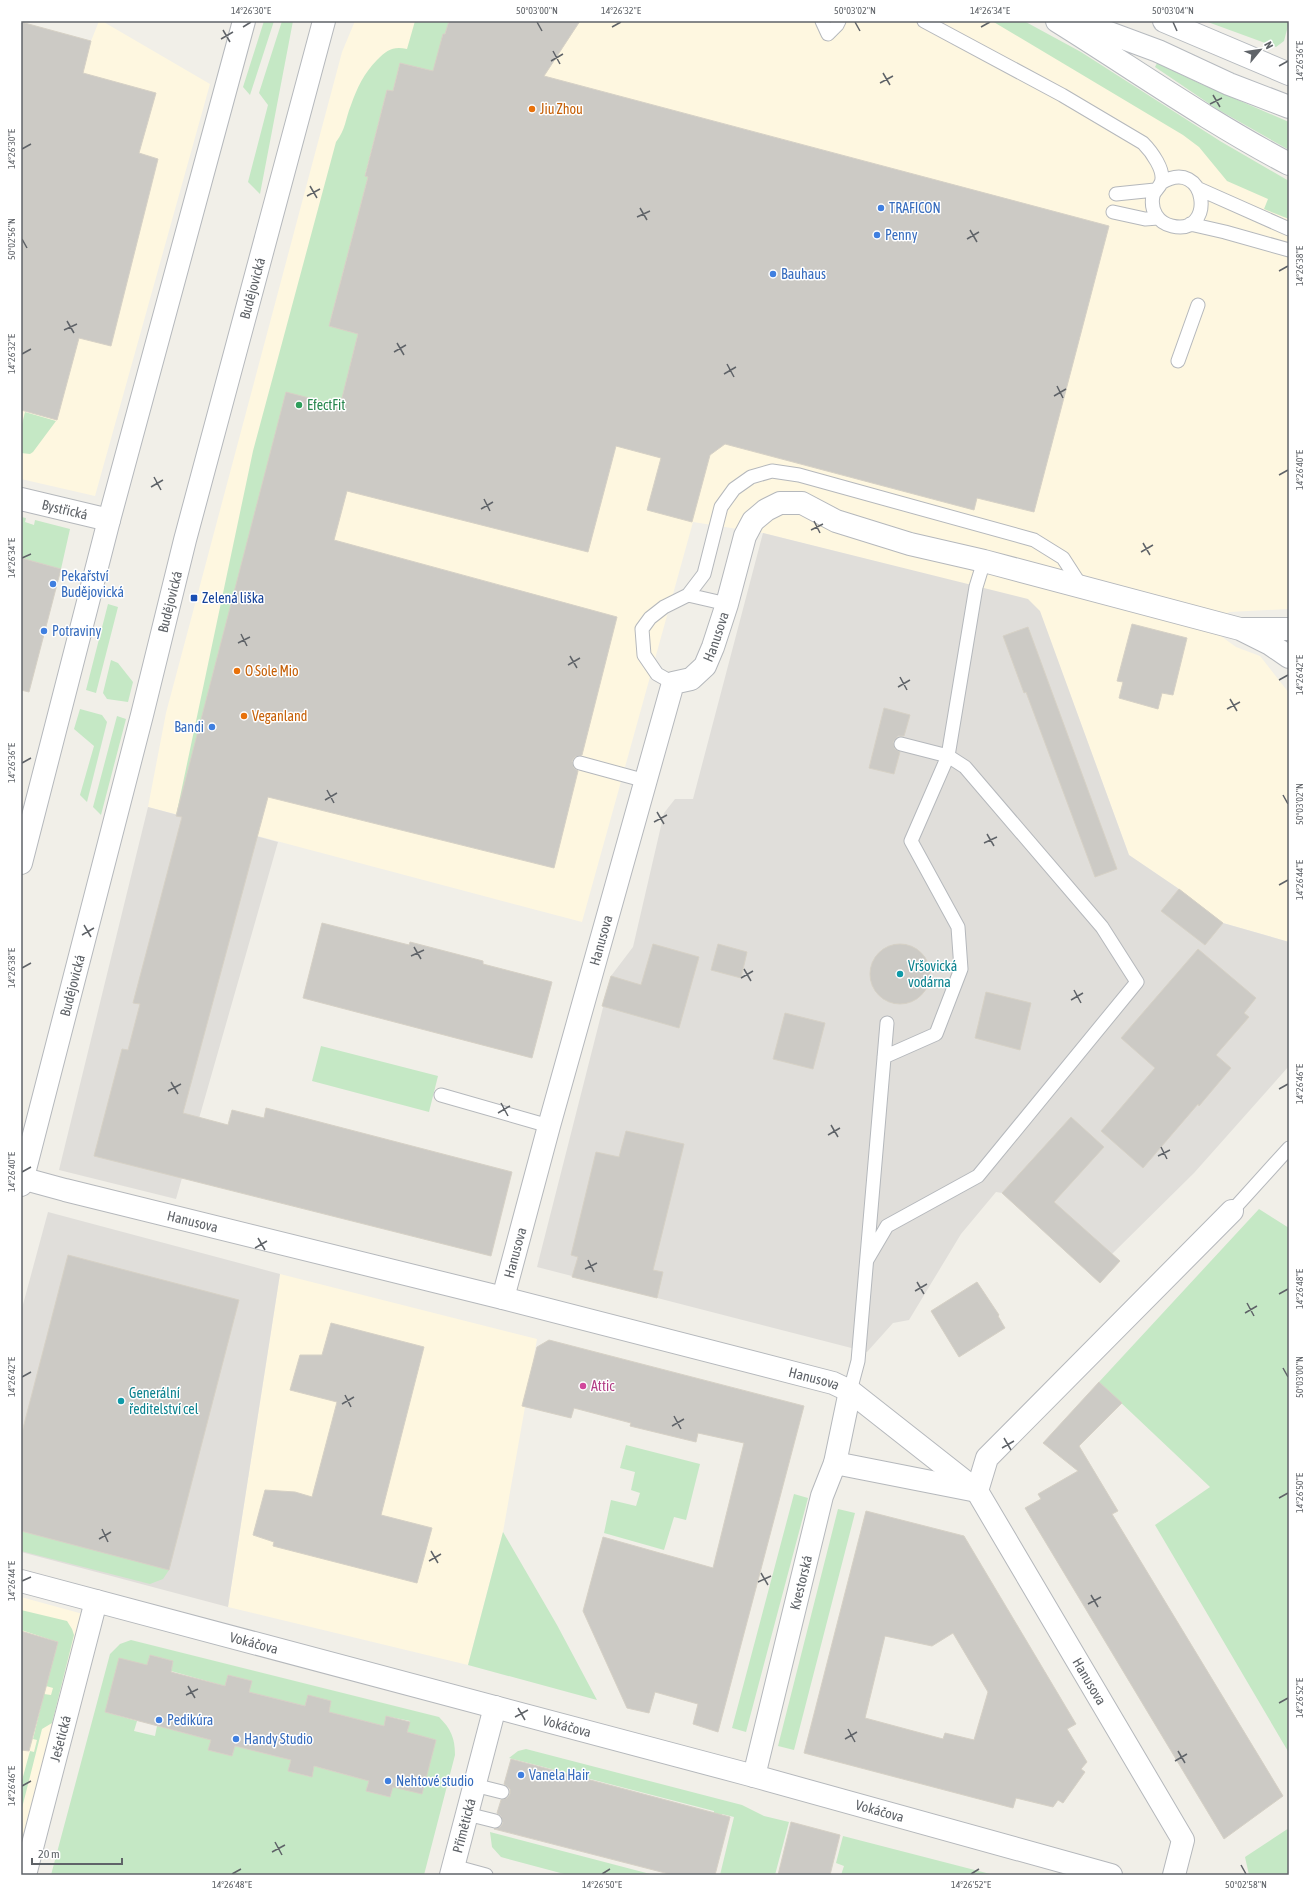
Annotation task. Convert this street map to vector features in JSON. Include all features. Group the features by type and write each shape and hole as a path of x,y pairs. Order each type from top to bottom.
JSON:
{"street":[{"path":"21,863 109,520 244,21"},
{"name":"Budějovická","path":"22,1180 142,715 185,540 324,21"},
{"path":"1057,21 1187,104 1289,164"},
{"path":"1077,21 1158,51 1229,84 1289,107"},
{"path":"1164,21 1289,74"},
{"name":"Bystřická","path":"21,499 109,520"},
{"name":"Hanusova","path":"504,1298 549,1126 672,683 691,679 705,666 727,604 745,536 753,521 766,510 780,503 802,504 836,522 910,544 984,561 1240,628"},
{"path":"1240,628 1289,628"},
{"path":"1240,628 1270,644 1289,657"},
{"name":"Hanusova","path":"22,1180 504,1298 833,1383 850,1391 977,1491 1183,1840 1174,1875"},
{"path":"835,1464 977,1491 987,1458 1232,1211"},
{"name":"Kvestorská","path":"754,1776 822,1496 835,1464 850,1391"},
{"name":"Vokáčova","path":"21,1581 754,1776 1111,1875"},
{"name":"Ješetická","path":"25,1875 96,1601"},
{"name":"Přímětická","path":"452,1871 495,1707"}],"lane":[{"path":"822,21 828,34 838,25 839,21"},
{"path":"924,21 1062,95 1143,143 1151,151 1158,164 1158,187 1153,196 1153,209 1158,218 1166,225 1174,227 1190,224 1276,245 1289,250"},
{"path":"1116,194 1158,187 1174,177 1181,178 1194,183 1199,189 1289,229"},
{"path":"1190,224 1196,219 1202,204 1199,189"},
{"path":"1113,212 1145,220 1158,218"},
{"path":"1178,361 1198,305"},
{"path":"672,683 657,674 644,654 642,629 650,618 664,607 688,595 704,574 721,507 734,489 751,476 772,471 799,474 1034,540 1063,558 1081,586"},
{"path":"884,1057 936,1034 961,969 958,927 911,841 948,756 976,587 984,561"},
{"path":"688,595 727,604"},
{"path":"867,1260 887,1226 978,1176 1137,982 1102,927 965,767 948,756 901,744"},
{"path":"580,763 646,781"},
{"path":"850,1391 858,1361 887,1023"},
{"path":"441,1095 549,1126"},
{"path":"1232,1211 1289,1148"},
{"path":"474,1785 502,1792"},
{"path":"467,1814 495,1821"},
{"path":"452,1871 486,1875"}],"shaded area":[{"path":"99,21 102,21 210,84 95,496 21,479 21,22 91,41"},
{"path":"355,21 992,21 1053,47 1289,199 1289,609 1229,612 1214,631 1236,647 1260,656 1289,693 1289,942 1223,923 1179,889 1129,855 1040,612 976,587 763,533 693,522 582,922 148,807 166,713 342,52"},
{"path":"763,533 1028,599 1040,611 1129,855 1179,889 1223,923 1289,942 1289,1066 1194,1173 1112,1254 1119,1262 1100,1283 1002,1193 996,1192 961,1234 909,1320 893,1323 867,1352 537,1267 611,976 633,947 664,813 675,799 693,799"},
{"path":"148,807 278,842 176,1199 59,1170"},
{"name":"Generální ředitelství cel","path":"48,1212 280,1274 228,1607 21,1552 21,1312"},
{"path":"280,1274 537,1339 503,1532 468,1665 228,1607"},
{"path":"21,1597 83,1614 21,1843"}],"green space":[{"path":"264,21 274,21 250,95 243,87"},
{"path":"282,21 293,21 260,194 248,182 268,105 259,93"},
{"path":"415,21 449,21 445,34 443,34 436,72 400,63 393,91 387,90 365,175 368,177 329,326 358,334 341,403 176,816 253,451 336,142 344,129 353,99 365,75 372,65 387,51 398,48 407,49"},
{"path":"992,21 1024,21 1081,52 1220,141 1289,181 1289,219 1264,209 1268,199 1227,181 1199,147 1183,135"},
{"path":"1205,21 1289,22 1284,41 1276,47"},
{"path":"1157,63 1201,84 1289,122 1289,150 1217,109 1155,67"},
{"path":"25,412 56,421 30,454 21,453 21,428"},
{"path":"21,517 26,518 25,522 34,525 35,520 70,529 61,569 21,558"},
{"path":"108,604 118,607 96,693 86,690"},
{"path":"111,660 118,663 133,682 128,702 107,699 103,693"},
{"path":"80,709 102,715 107,722 87,802 80,795 94,746 74,729"},
{"path":"117,716 126,719 101,815 93,807"},
{"path":"321,1046 438,1076 429,1112 312,1081"},
{"path":"1259,1209 1289,1228 1289,1753 1155,1525 1210,1487 1099,1382"},
{"path":"626,1445 700,1464 686,1520 674,1517 664,1550 604,1533 611,1500 636,1506 640,1493 631,1490 635,1472 620,1468"},
{"path":"794,1494 808,1498 746,1732 732,1728"},
{"path":"838,1509 855,1513 794,1750 778,1746"},
{"path":"21,1531 169,1570 163,1579 150,1584 21,1551"},
{"path":"503,1532 557,1625 597,1700 468,1665"},
{"path":"21,1610 67,1621 74,1635 52,1723 42,1729 21,1812 21,1784 30,1751 34,1752 37,1740 33,1739 44,1694 51,1695 53,1688 46,1686 58,1642 21,1630"},
{"path":"131,1640 439,1717 452,1734 455,1755 424,1875 51,1875 110,1654 120,1644","holes":["150,1655 173,1661 171,1671 225,1686 228,1675 252,1681 249,1692 305,1706 308,1696 331,1701 329,1712 384,1726 386,1716 410,1721 407,1732 436,1740 393,1787 390,1797 366,1791 369,1781 314,1766 311,1777 288,1771 291,1760 235,1746 232,1756 208,1750 211,1740 157,1726 155,1736 134,1731 137,1721 105,1712 147,1665"]},
{"path":"526,1749 742,1805 764,1816 789,1822 775,1875 720,1875 734,1817 722,1814 721,1816 714,1814 714,1811 509,1758 518,1751"},
{"path":"1289,1828 1289,1875 1249,1875 1245,1857"},
{"path":"490,1832 654,1875 568,1875 501,1857 492,1847"},
{"path":"843,1836 994,1875 841,1875 844,1866 836,1863"}],"building":[{"path":"449,21 580,21 544,76 1109,226 1034,512 977,498 974,510 725,444 710,455 692,522 647,510 661,458 616,446 588,552 347,491 334,540 617,617 582,755 575,757 572,761 574,768 578,771 554,868 268,797 183,1113 228,1125 232,1110 264,1118 266,1108 512,1172 491,1256 94,1156 122,1049 128,1050 140,1004 133,1003 182,817 176,816 286,392 340,406 358,334 329,326 368,177 365,176 387,90 393,91 400,63 433,71 443,34 445,34"},
{"path":"21,22 91,41 83,73 156,93 139,153 158,159 111,346 79,338 57,420 21,410"},
{"path":"21,558 61,569 29,692 21,690"},
{"path":"1132,624 1187,638 1173,695 1162,693 1158,709 1119,698 1123,682 1117,681"},
{"path":"1028,627 1117,869 1095,877 1026,692 1024,693 1003,636"},
{"path":"884,708 910,715 904,736 898,736 893,742 895,749 900,752 894,774 869,768"},
{"path":"1179,889 1223,923 1205,945 1161,911"},
{"path":"322,923 409,945 410,942 483,961 483,964 552,982 532,1058 303,998"},
{"path":"653,944 699,957 679,1028 602,1006 611,976 641,985"},
{"path":"718,944 747,952 741,978 711,970"},
{"name":"Vršovická vodárna","path":"900,944 917,949 925,957 930,974 925,991 917,999 900,1004 883,999 875,991 870,974 875,957 883,949"},
{"path":"1198,949 1256,998 1244,1013 1249,1017 1216,1055 1231,1068 1143,1168 1101,1131 1155,1068 1121,1038"},
{"path":"986,992 1031,1003 1020,1050 975,1038"},
{"path":"785,1013 825,1023 813,1069 773,1059"},
{"path":"1071,1117 1104,1147 1054,1202 1120,1261 1100,1283 1002,1193"},
{"path":"626,1131 684,1144 653,1270 663,1272 657,1298 572,1277 578,1257 571,1255 596,1152 619,1157"},
{"name":"Generální ředitelství cel","path":"68,1255 239,1300 169,1570 21,1531 21,1436"},
{"path":"977,1282 999,1315 998,1316 1005,1328 959,1357 931,1311"},
{"path":"331,1323 424,1347 381,1515 432,1528 417,1583 273,1546 274,1542 253,1535 265,1490 295,1492 312,1497 337,1402 290,1390 300,1355 322,1355"},
{"path":"549,1340 804,1406 718,1732 693,1724 698,1704 655,1692 649,1713 627,1708 583,1611 603,1537 713,1568 744,1443 698,1433 696,1442 630,1426 631,1423 574,1408 571,1418 522,1406 537,1347"},
{"path":"1099,1382 1122,1403 1079,1446 1118,1511 1112,1514 1283,1796 1224,1839 1025,1508 1041,1499 1038,1494 1078,1471 1043,1443"},
{"path":"866,1511 964,1536 1076,1724 1067,1729 1087,1762 1081,1769 1085,1772 1063,1803 1058,1800 1053,1807 1016,1798 1013,1808 804,1753","holes":["953,1633 988,1692 974,1740 945,1733 943,1739 865,1718 885,1636 932,1646"]},
{"path":"21,1631 58,1642 29,1751 21,1750"},
{"path":"150,1655 173,1661 171,1672 225,1686 228,1675 252,1681 249,1692 305,1706 308,1695 331,1701 329,1712 384,1726 386,1716 410,1722 407,1732 436,1740 422,1794 393,1787 390,1797 366,1791 369,1781 314,1766 312,1777 288,1771 291,1760 235,1746 232,1756 208,1750 211,1740 105,1712 119,1658 147,1665"},
{"path":"511,1759 730,1817 715,1875 673,1875 494,1829 500,1827 503,1823 501,1816 497,1813 501,1800 507,1798 510,1794 510,1789 504,1784"},
{"path":"791,1822 840,1835 830,1875 778,1875"}],"place":[{"name":"Jiu Zhou","path":"532,109"},
{"name":"TRAFICON","path":"881,208"},
{"name":"Penny","path":"877,235"},
{"name":"Bauhaus","path":"773,274"},
{"name":"EfectFit","path":"299,405"},
{"name":"Pekařství Budějovická","path":"53,584"},
{"name":"Zelená liška","path":"194,598"},
{"name":"Potraviny","path":"44,631"},
{"name":"O Sole Mio","path":"237,671"},
{"name":"Veganland","path":"244,716"},
{"name":"Bandi","path":"212,727"},
{"name":"Vršovická vodárna","path":"900,974"},
{"name":"Attic","path":"583,1386"},
{"name":"Generální ředitelství cel","path":"121,1401"},
{"name":"Pedikúra","path":"159,1720"},
{"name":"Handy Studio","path":"236,1739"},
{"name":"Vanela Hair","path":"521,1775"},
{"name":"Nehtové studio","path":"388,1781"}]}
